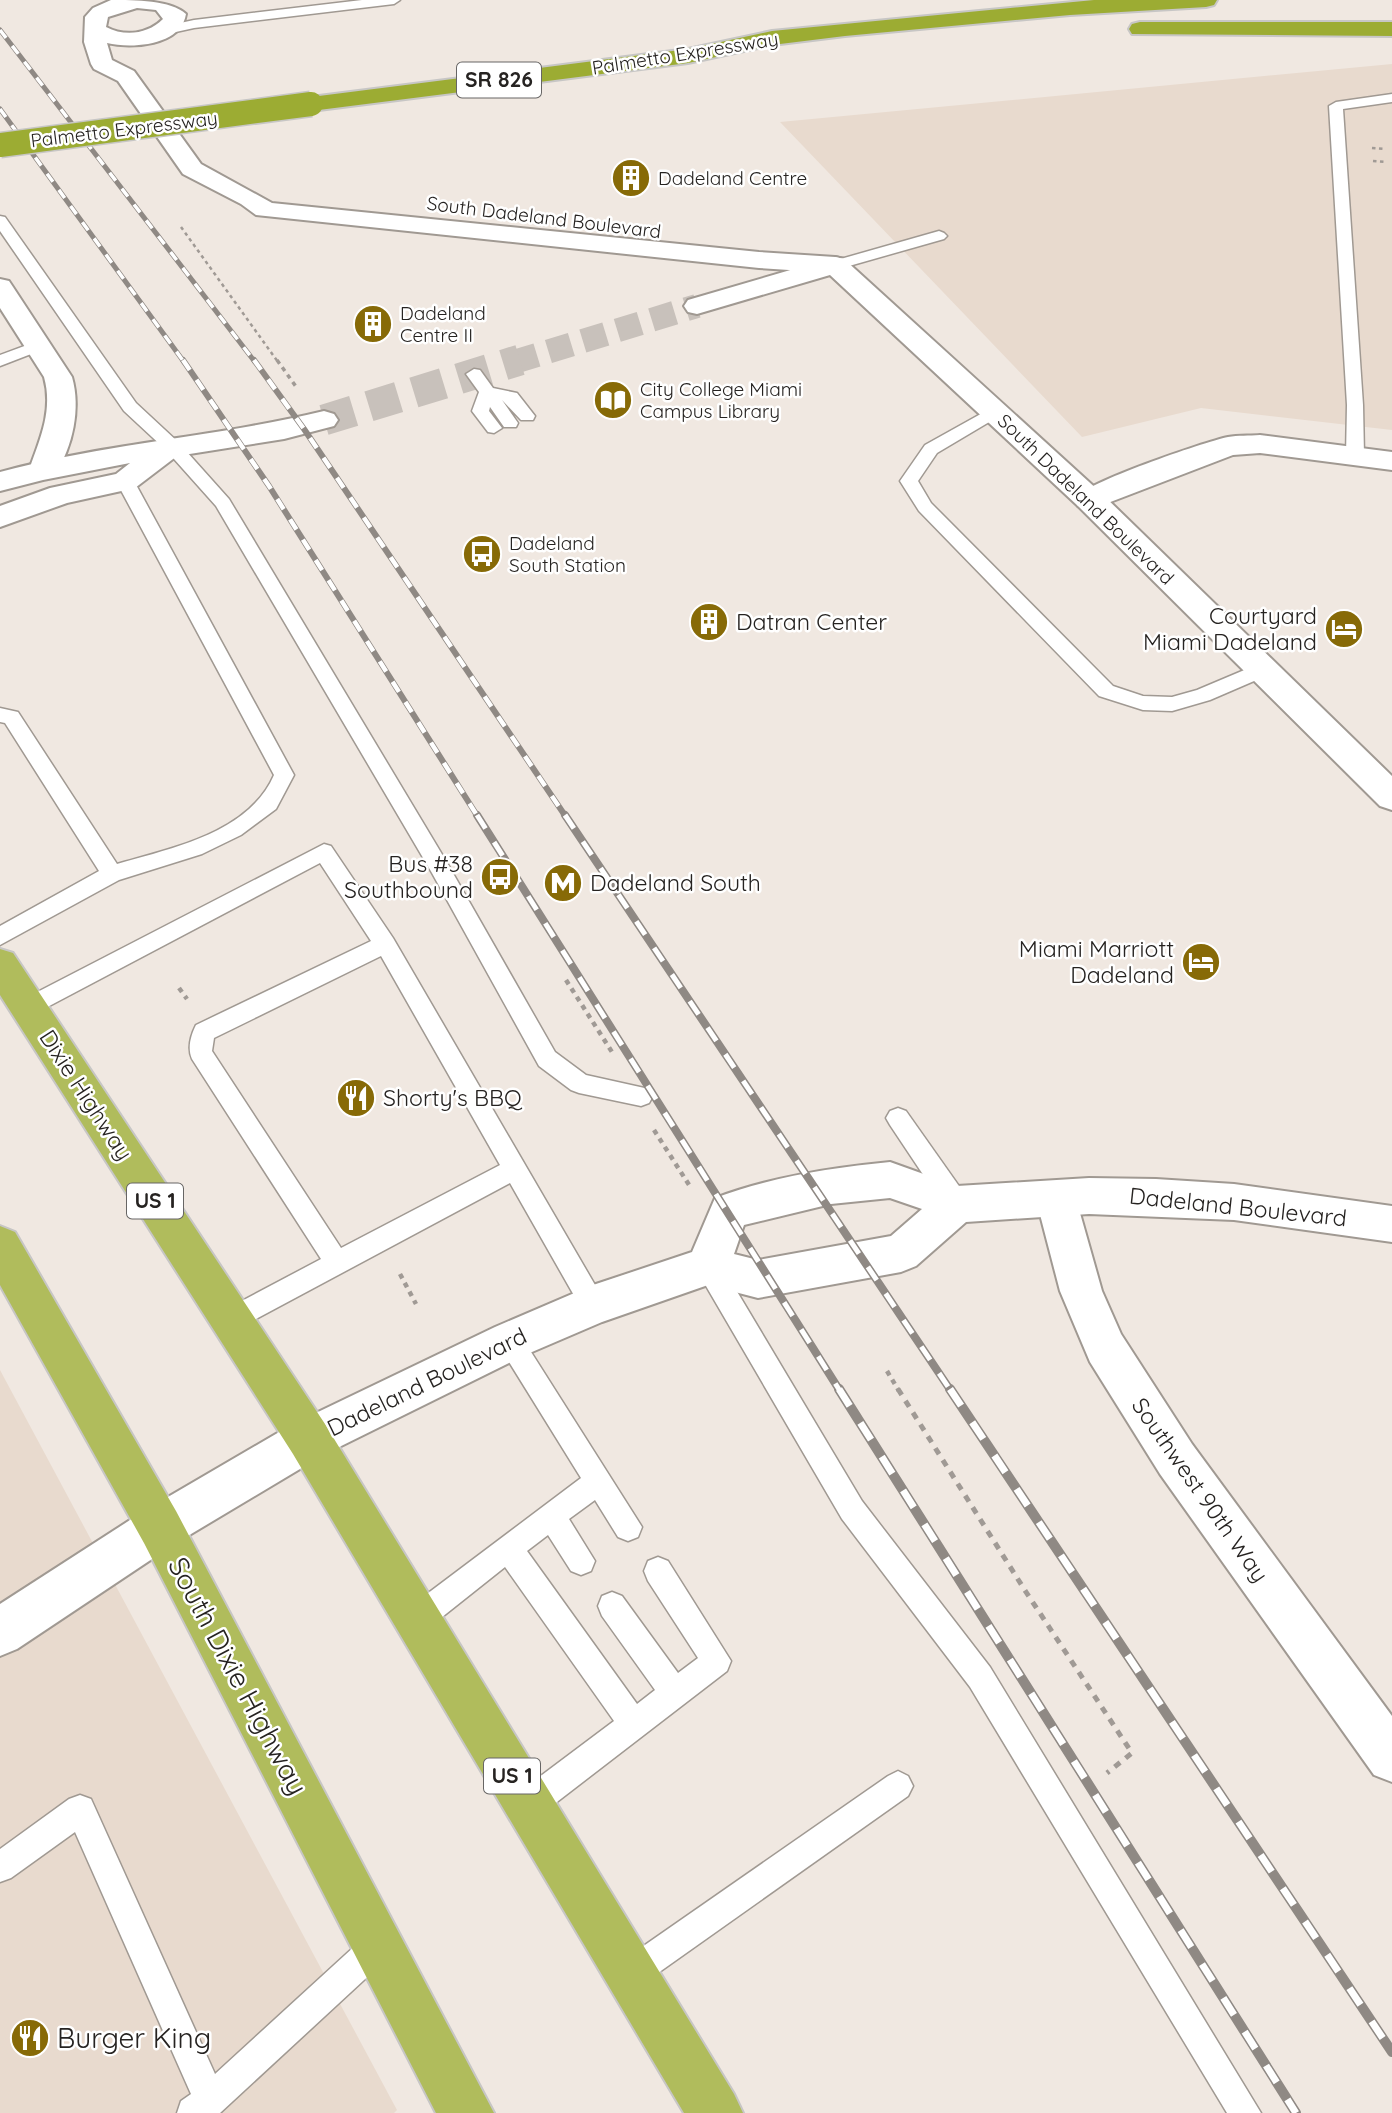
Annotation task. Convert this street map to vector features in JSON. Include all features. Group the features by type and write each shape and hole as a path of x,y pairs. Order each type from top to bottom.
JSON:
{"highway":[{"name":"Palmetto Expressway","path":"0,145 688,56 772,38 845,29 1070,8 1206,0"},
{"path":"1122,29 1392,29"},
{"path":"688,56 781,52 1043,32"},
{"name":"Dixie Highway","path":"0,964 309,1439"},
{"name":"South Dixie Highway","path":"0,1245 160,1527 466,2113"},
{"name":"US 1","path":"309,1439 715,2113"}],"street":[{"path":"126,76 131,55 174,20 175,14 171,8 162,4 132,0"},
{"path":"137,1 111,6 92,16 103,36 125,40 156,34"},
{"name":"South Dadeland Boulevard","path":"92,16 95,42 102,64 126,76 192,169 250,199 276,193 309,192 446,216 759,260 835,265 1089,499 1392,797"},
{"path":"697,306 835,265"},
{"path":"0,288 38,346 63,391 64,408 45,467"},
{"path":"0,482 45,467 172,446 247,439 324,420"},
{"path":"1089,499 1167,467 1230,446 1261,444 1392,461"},
{"path":"0,517 60,495 125,481 172,446"},
{"name":"Dadeland Boulevard","path":"0,1632 160,1527 309,1439 510,1341 593,1305 708,1266 729,1211 767,1199 831,1186 890,1180 957,1204 1125,1195 1234,1202 1392,1224"},
{"name":"Southwest 90th Way","path":"1056,1199 1081,1290 1105,1348 1176,1459 1392,1758"},
{"path":"708,1266 758,1279 901,1253 957,1204"}],"lane":[{"path":"262,17 279,0"},
{"path":"156,34 230,20 394,0"},
{"path":"171,8 230,20"},
{"path":"1355,456 1355,405 1336,106 1392,97"},
{"path":"0,220 130,407 172,446 223,503 439,867 547,1059 579,1083 641,1096"},
{"path":"835,265 939,236"},
{"path":"0,361 38,346"},
{"path":"474,374 487,392 511,397 527,416"},
{"path":"487,392 480,411 502,425"},
{"path":"995,411 931,449 909,481 925,507 1106,691 1146,704 1175,702 1210,693 1261,670"},
{"path":"0,936 112,874 189,851 231,832 271,802 284,775 125,481"},
{"path":"6,716 112,874"},
{"path":"28,1007 324,852 385,944 593,1305"},
{"path":"337,1263 200,1052 201,1042 204,1032 385,944"},
{"path":"898,1118 957,1204"},
{"path":"232,1319 513,1170"},
{"path":"708,1266 852,1510 979,1677 1245,2113"},
{"path":"510,1341 628,1527"},
{"path":"417,1619 599,1481"},
{"path":"551,1516 581,1561"},
{"path":"508,1548 634,1725"},
{"path":"528,1804 717,1661 658,1571"},
{"path":"612,1606 675,1693"},
{"path":"629,1974 898,1786"},
{"path":"0,1867 80,1810 202,2107 379,1945"}],"path":[{"path":"181,227 300,393"},
{"path":"566,981 614,1055"},
{"path":"650,1123 692,1190 704,1186"},
{"path":"887,1371 1026,1592 1132,1753 1107,1773"}],"shaded area":[{"path":"1392,64 1392,430 1201,408 1082,437 780,122"},
{"path":"0,1370 397,2110 394,2113 0,2113"}],"tunnel":[{"path":"514,362 697,306"},
{"path":"324,420 520,360"}],"railway":[{"path":"0,30 255,362"},
{"path":"0,109 184,362"},
{"path":"183,360 269,486 478,817"},
{"path":"254,360 304,429 566,817"},
{"path":"477,815 840,1391"},
{"path":"565,815 951,1391"},
{"path":"839,1389 1296,2113"},
{"path":"950,1389 1392,2052"}],"place":[{"name":"Dadeland Centre","path":"631,178"},
{"name":"Dadeland Centre II","path":"373,324"},
{"name":"City College Miami Campus Library","path":"613,400"},
{"name":"Dadeland South Station","path":"482,554"},
{"name":"Datran Center","path":"709,622"},
{"name":"Courtyard Miami Dadeland","path":"1344,629"},
{"name":"Bus #38 Southbound","path":"500,877"},
{"name":"Dadeland South","path":"563,883"},
{"name":"Miami Marriott Dadeland","path":"1201,962"},
{"name":"Shorty's BBQ","path":"356,1098"},
{"name":"Burger King","path":"30,2038"}]}
